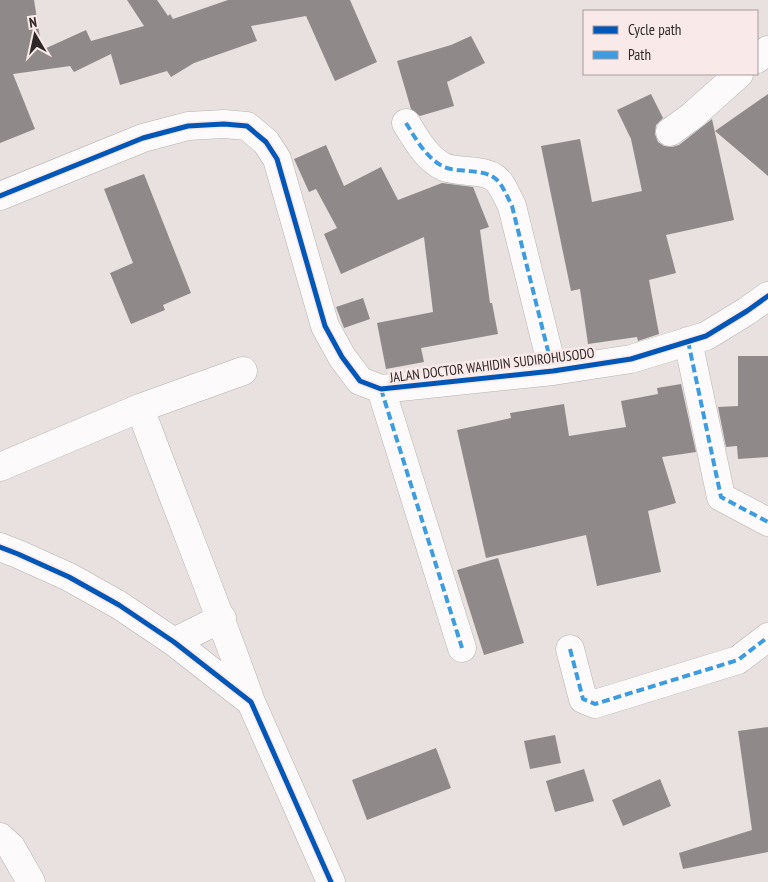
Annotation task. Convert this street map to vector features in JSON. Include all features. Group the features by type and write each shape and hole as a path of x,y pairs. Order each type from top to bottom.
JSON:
{"street":[{"path":"758,58 768,50"},
{"path":"670,132 692,116 738,75"},
{"path":"406,123 423,150 435,162 454,169 491,174 500,181 512,206 553,371"},
{"name":"JALAN DOCTOR WAHIDIN SUDIROHUSODO","path":"0,196 143,138 188,126 224,124 247,126 266,142 277,158 325,326 342,357 360,381 381,389 553,371 630,360 706,336 768,296"},
{"path":"688,341 721,496 768,522"},
{"path":"0,467 140,408 242,371"},
{"path":"381,389 462,648"},
{"path":"140,408 182,521 222,618 251,702 331,882"},
{"path":"0,547 77,582 119,605 174,642 251,702"},
{"path":"174,642 222,618"},
{"path":"570,649 583,699 595,704 738,660 768,637"},
{"path":"0,837 11,847 31,882"}],"building":[{"path":"0,0 34,0 42,50 86,30 91,41 144,26 127,0 157,0 168,16 170,14 173,19 228,0 350,0 377,62 335,81 306,16 251,26 257,41 194,63 171,77 167,71 120,85 111,54 74,72 70,66 13,74 35,129 0,143"},
{"path":"471,36 485,63 447,82 454,106 420,116 411,109 397,61 451,45"},
{"path":"651,94 663,118 656,125 655,134 658,142 664,146 672,147 679,145 712,119 734,220 666,235 676,273 649,280 659,334 638,341 637,337 588,344 580,289 571,291 541,146 580,139 592,202 642,191 631,139 617,110"},
{"path":"768,94 768,176 715,131"},
{"path":"326,145 344,186 381,167 398,200 442,183 473,187 489,227 480,230 490,303 492,303 498,334 421,348 424,362 386,369 377,323 433,312 424,237 341,274 324,234 337,228 316,189 309,192 294,159"},
{"path":"144,174 191,293 163,305 165,310 131,324 110,273 133,263 104,189"},
{"path":"363,298 370,319 344,328 336,307"},
{"path":"738,356 768,356 768,457 738,459 737,446 726,447 718,407 738,406"},
{"path":"681,384 696,452 662,457 676,503 648,511 661,572 597,586 586,535 486,558 457,430 511,418 510,413 564,404 569,436 626,427 621,401 658,394 657,388"},
{"path":"498,558 524,643 484,655 457,570"},
{"path":"768,727 768,852 683,869 679,853 752,830 738,731"},
{"path":"555,735 561,763 530,769 524,741"},
{"path":"436,748 451,788 367,820 352,780"},
{"path":"584,769 594,801 555,812 546,781"},
{"path":"660,779 671,806 623,826 612,800"}],"marked path":[{"path":"406,123 422,148 432,159 450,169 478,172 492,176 504,190 512,206 553,371"},
{"path":"688,341 721,497 768,522"},
{"path":"381,389 462,648"},
{"path":"570,649 583,699 595,704 738,660 768,637"}],"cycle path":[{"path":"0,196 143,138 188,126 224,124 247,126 266,142 277,159 325,326 342,357 360,381 381,389 553,371 631,359 706,336 768,296"},
{"path":"0,547 69,577 119,605 174,642 251,702 331,882"}]}
